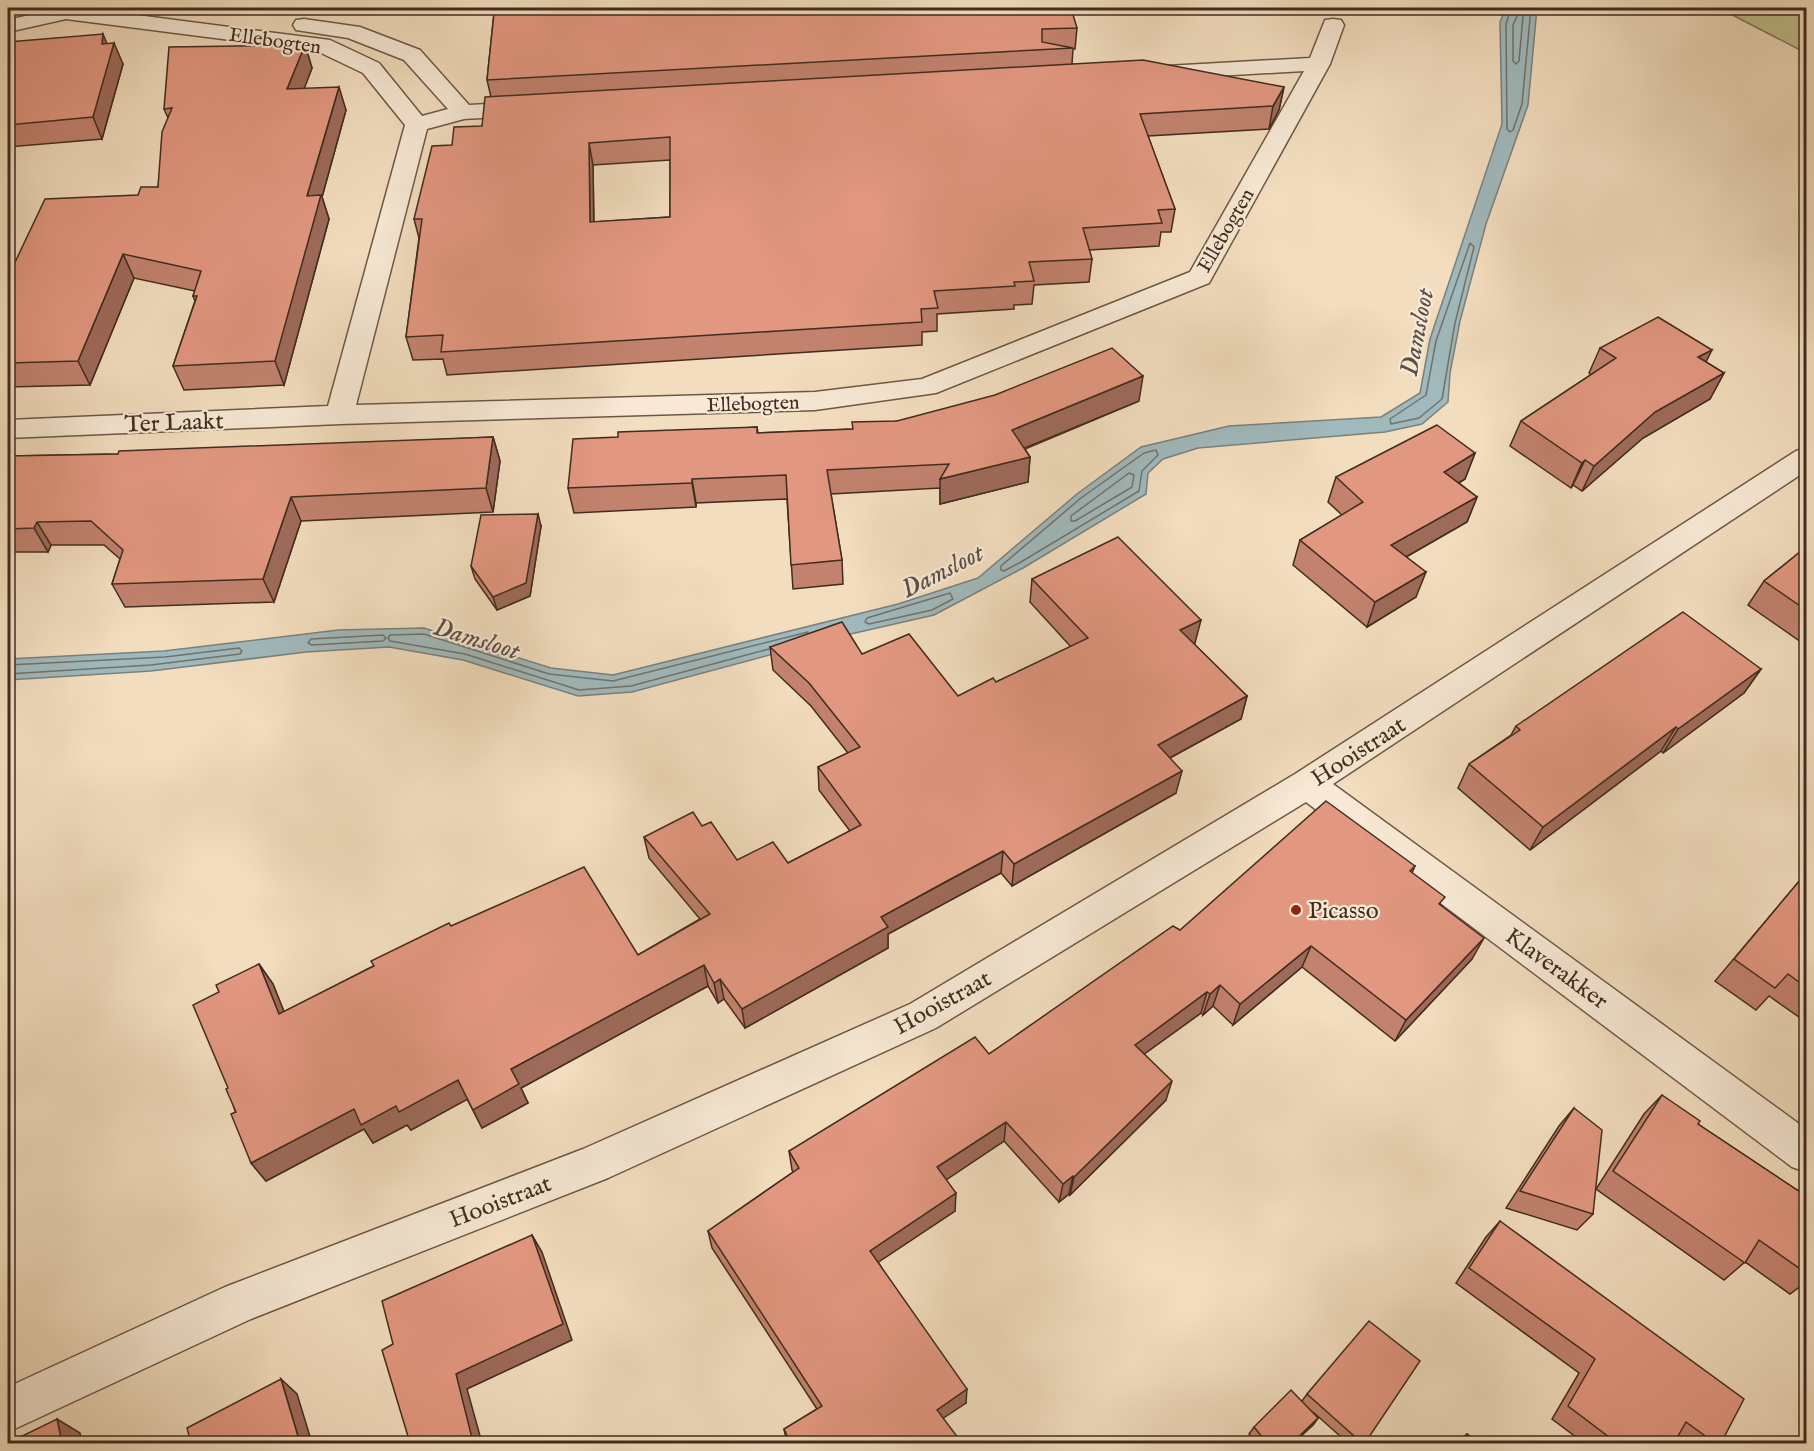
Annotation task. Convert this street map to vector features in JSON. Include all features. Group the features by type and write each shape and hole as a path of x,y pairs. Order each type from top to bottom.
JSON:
{"street":[{"name":"Ellebogten","path":"178,8 352,32 412,55 463,112"},
{"name":"Ellebogten","path":"8,26 70,10 322,45 371,68 417,125"},
{"name":"Ellebogten","path":"340,415 815,401 926,387 1200,277 1319,64 1333,25"},
{"path":"340,415 417,125 463,112 1319,64"},
{"name":"Ter Laakt","path":"8,429 340,415"},
{"name":"Hooistraat","path":"8,1410 240,1302 594,1164 923,1017 1307,784 1806,458"},
{"name":"Klaverakker","path":"1307,784 1806,1153"}],"green space":[{"path":"1719,8 1806,8 1806,53"}],"water":[{"path":"1506,8 1537,8 1528,105 1486,224 1460,321 1450,373 1448,402 1422,424 1385,432 1198,448 1163,459 1148,473 1146,494 1023,568 934,615 833,638 632,692 578,696 463,660 389,647 306,652 151,671 8,680 8,659 164,651 338,630 424,628 551,668 613,675 898,604 978,578 1077,494 1141,447 1229,426 1381,417 1420,393 1430,339 1502,124 1500,22"}],"building":[{"path":"511,8 1071,8 1077,28 1042,29 1042,42 1073,48 487,80 494,13 510,12"},
{"path":"103,34 102,44 114,43 93,117 8,125 8,42"},
{"path":"305,45 287,89 339,87 307,196 321,195 275,361 173,366 197,296 193,296 201,271 123,254 78,361 8,363 8,277 45,199 138,195 141,187 158,187 162,132 172,108 164,109 169,47"},
{"path":"1143,60 1284,87 1273,106 1140,114 1175,209 1158,210 1162,223 1083,228 1092,259 1029,262 1034,281 1014,282 1015,286 934,291 938,308 921,309 922,322 441,352 443,335 406,337 422,219 414,219 432,146 452,145 454,127 482,126 485,97","holes":["670,137 670,217 590,222 589,143"]},
{"path":"1658,317 1712,350 1698,357 1724,373 1655,412 1594,466 1585,460 1582,463 1521,421 1616,358 1600,348"},
{"path":"1112,348 1143,376 1012,430 1030,457 940,479 949,464 827,470 842,560 791,565 786,475 692,479 692,483 568,488 573,439 618,437 618,432 757,427 757,433 853,429 852,422 897,421 995,395"},
{"path":"1437,425 1475,453 1444,472 1477,497 1391,545 1426,572 1375,602 1300,540 1363,502 1336,477"},
{"path":"493,437 486,488 291,497 263,579 112,584 123,550 91,521 37,522 34,528 8,529 8,456 118,454 119,451"},
{"path":"538,514 526,583 493,597 471,566 481,515"},
{"path":"1118,537 1201,620 1180,630 1247,696 1158,745 1182,771 1014,864 1003,851 947,881 881,917 888,927 742,1009 720,979 714,983 704,965 511,1069 519,1084 473,1110 458,1080 399,1112 396,1106 361,1125 354,1109 251,1163 231,1114 236,1112 226,1089 228,1088 193,1005 219,992 216,985 259,964 279,1014 374,966 371,961 449,923 451,926 584,867 638,955 710,914 644,837 693,812 702,826 711,822 737,860 773,842 788,863 861,825 818,767 860,747 809,683 770,647 842,622 862,654 909,634 958,696 993,678 996,682 1088,638 1032,579"},
{"path":"1806,547 1806,610 1764,581"},
{"path":"1683,612 1761,669 1678,729 1676,727 1543,827 1469,764 1520,730 1516,726"},
{"path":"1326,801 1415,866 1410,871 1445,897 1439,904 1484,938 1406,1020 1311,946 1240,1004 1220,985 1210,994 1207,992 1135,1045 1172,1081 1074,1177 1063,1184 1006,1122 937,1167 956,1193 870,1251 967,1389 937,1410 962,1443 787,1443 790,1442 784,1429 822,1406 708,1231 799,1168 789,1151 975,1037 989,1054 1173,926 1180,930"},
{"path":"1806,873 1806,987 1788,974 1775,988 1734,959"},
{"path":"1662,1095 1700,1121 1698,1124 1806,1196 1806,1273 1759,1240 1745,1263 1613,1171"},
{"path":"1574,1108 1602,1130 1593,1214 1520,1191"},
{"path":"1500,1221 1744,1399 1721,1443 1715,1443 1686,1422 1674,1443 1617,1443 1568,1406 1595,1359 1469,1268"},
{"path":"532,1235 563,1324 456,1374 473,1442 410,1443 382,1350 393,1344 382,1301"},
{"path":"1369,1321 1420,1361 1365,1443 1362,1443 1307,1394"},
{"path":"281,1379 300,1443 191,1443 187,1428"},
{"path":"1291,1390 1318,1418 1292,1443 1267,1443 1254,1427"},
{"path":"57,1419 62,1443 8,1443"},
{"path":"1467,1434 1479,1443 1461,1443"}],"place":[{"name":"Picasso","path":"1296,910"}],"water label":[{"name":"Damsloot","path":"1416,332"},
{"name":"Damsloot","path":"942,570"},
{"name":"Damsloot","path":"477,638"}]}
